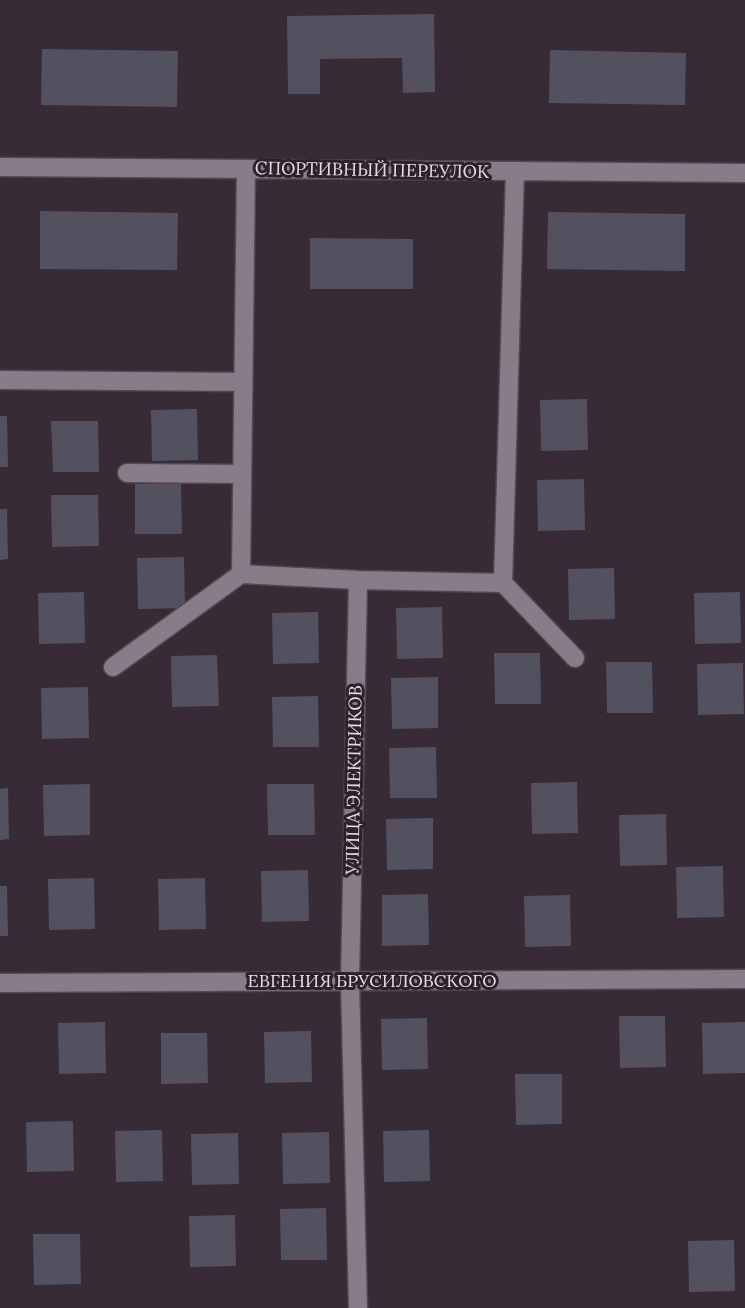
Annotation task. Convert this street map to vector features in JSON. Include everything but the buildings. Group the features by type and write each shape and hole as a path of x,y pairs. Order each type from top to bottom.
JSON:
{"street":[{"name":"СПОРТИВНЫЙ ПЕРЕУЛОК","path":"0,167 745,173"},
{"path":"241,574 246,169"},
{"path":"503,583 516,171"},
{"path":"0,380 243,382"},
{"path":"127,473 242,474"},
{"path":"113,667 241,574 503,583 575,657"},
{"name":"УЛИЦА ЭЛЕКТРИКОВ","path":"358,580 350,981 358,1308"},
{"name":"ЕВГЕНИЯ БРУСИЛОВСКОГО","path":"0,983 745,979"}]}
